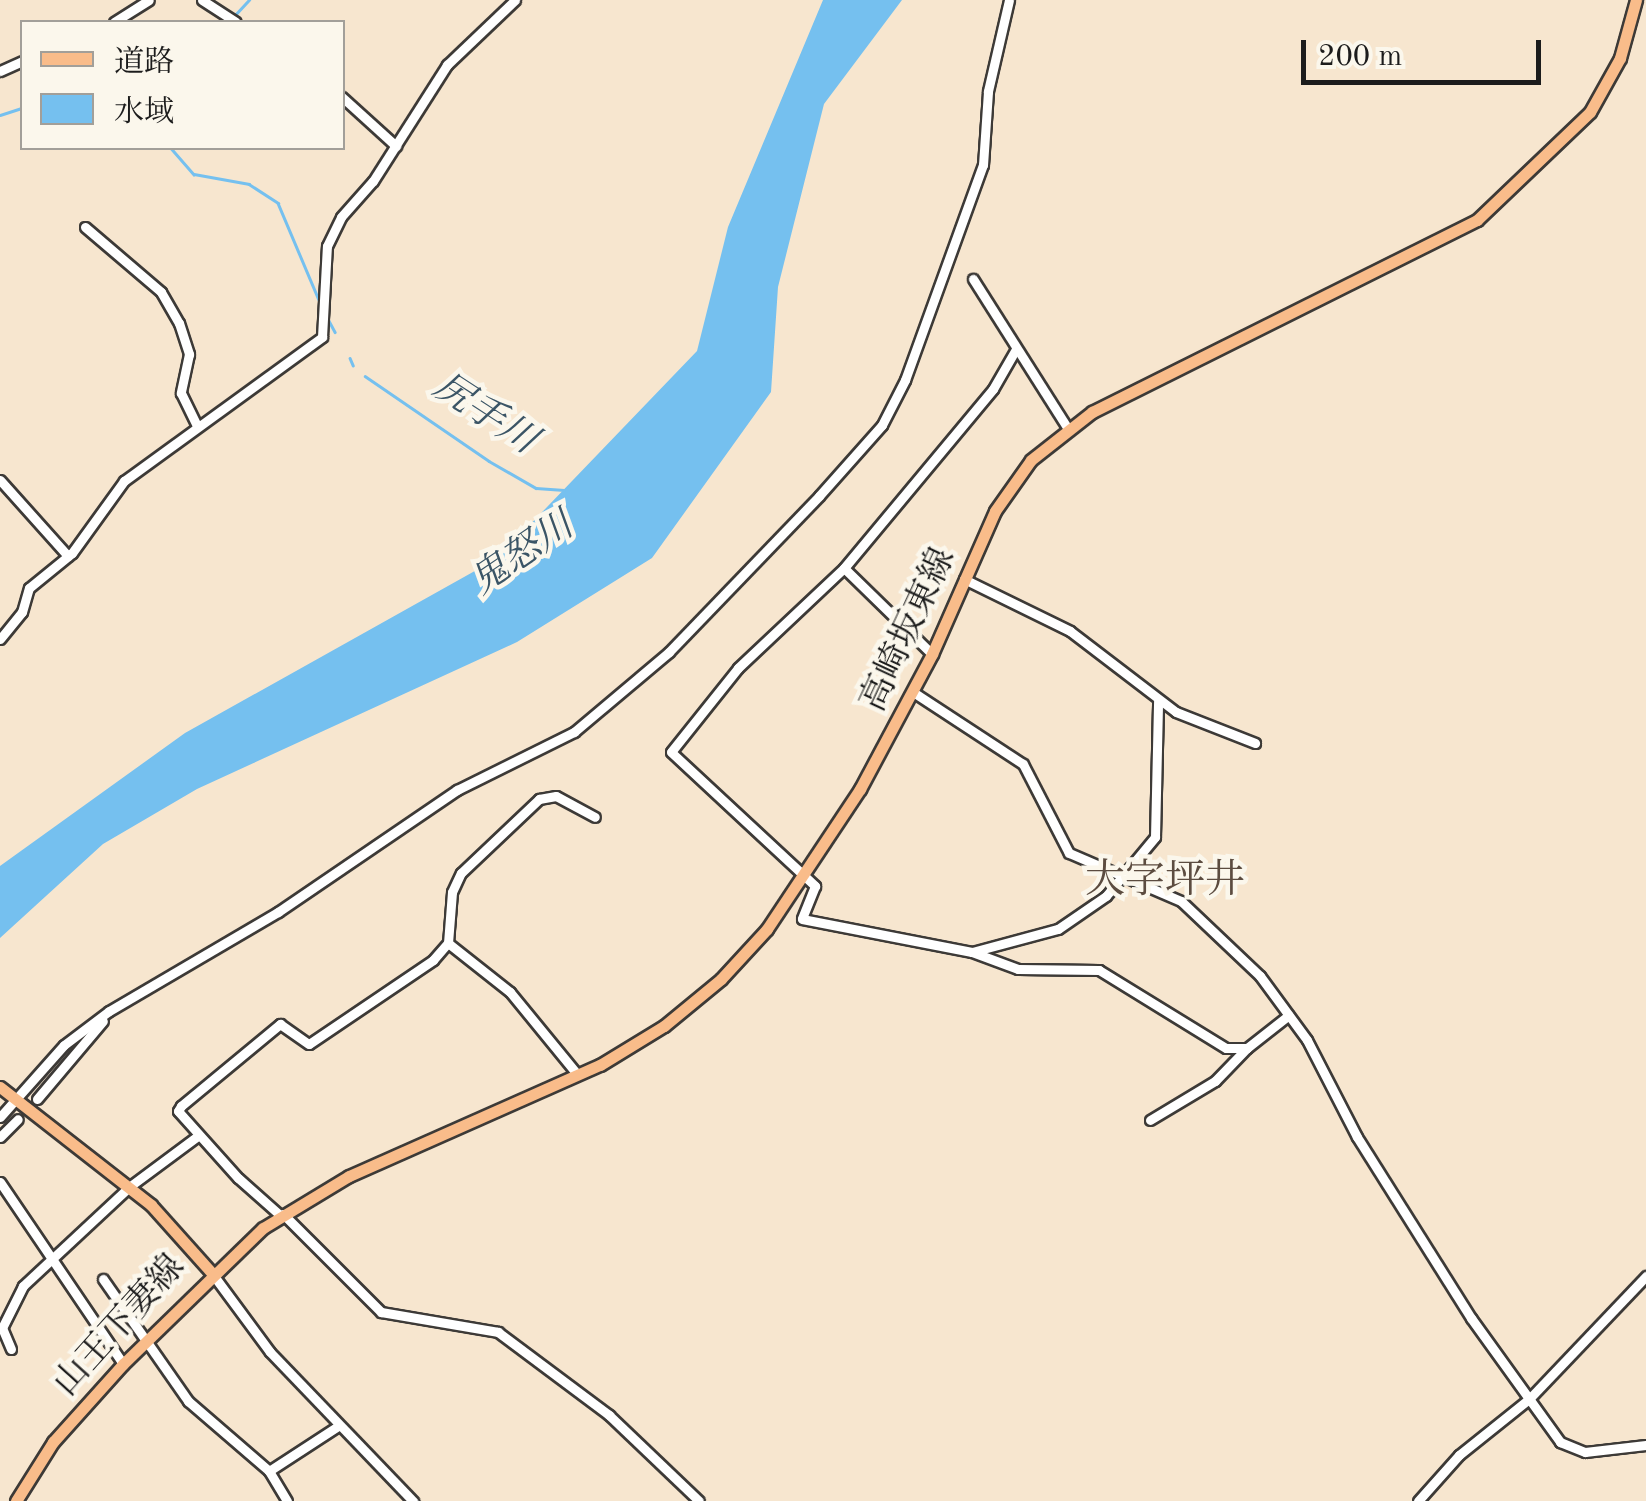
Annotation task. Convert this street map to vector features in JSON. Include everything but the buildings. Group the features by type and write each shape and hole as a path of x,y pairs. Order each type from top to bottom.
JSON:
{"main road":[{"name":"高崎坂東線","path":"212,1272 282,1215 373,1164 578,1075 643,1040 703,996 757,941 804,875 913,692 1008,488 1067,426 1477,220 1590,112 1614,70 1637,0"},
{"name":"山王下妻線","path":"10,1094 174,1225 212,1272 146,1338 53,1442 16,1501"}],"street":[{"path":"202,0 233,20"},
{"path":"0,639 22,612 33,583 68,556 124,481 304,354 326,324 327,246 455,55 515,0"},
{"path":"0,1117 10,1094 108,1012 278,912 457,790 574,732 669,652 882,425 905,380 984,166 988,91 1009,0"},
{"path":"1637,0 1646,8"},
{"path":"117,20 144,1"},
{"path":"345,100 396,146"},
{"path":"85,227 162,292 188,342 181,393 197,426"},
{"path":"973,278 1067,426"},
{"path":"1016,349 993,389 844,568 738,668 671,752 815,886 802,919 972,952 1018,970 1099,970 1201,1037 1247,1048"},
{"path":"0,480 68,556"},
{"path":"844,568 932,654"},
{"path":"964,580 1100,650 1158,701 1256,742"},
{"path":"913,692 1024,764 1069,853 1199,914 1290,1015 1357,1137 1530,1400 1567,1447 1585,1452 1646,1444"},
{"path":"972,952 1058,929 1126,877 1155,837 1158,701"},
{"path":"596,817 552,796 513,820 460,872 448,942 390,993 309,1044 280,1024 181,1106 199,1135 382,1312 498,1332 609,1415 700,1501"},
{"path":"448,942 510,992 578,1075"},
{"path":"37,1099 108,1012"},
{"path":"1150,1120 1215,1082 1247,1048 1290,1015"},
{"path":"0,1137 18,1120"},
{"path":"12,1349 2,1328 6,1312 48,1258 129,1186 199,1135"},
{"path":"0,1182 122,1364"},
{"path":"212,1272 270,1352 413,1501"},
{"path":"1418,1501 1460,1455 1530,1400 1646,1276"},
{"path":"103,1279 188,1401 269,1470 288,1501"},
{"path":"269,1470 338,1426"}],"water":[{"name":"鬼怒川","path":"823,0 902,0 824,104 778,287 771,392 652,558 517,642 197,789 103,844 0,938 0,866 185,733 498,558 697,351 728,227"}],"waterway":[{"path":"234,16 249,0"},
{"name":"尻手川","path":"0,115 20,109"},
{"name":"尻手川","path":"173,150 194,174 249,184 278,203 319,300"},
{"name":"尻手川","path":"327,317 335,332"},
{"name":"尻手川","path":"350,358 353,365"},
{"name":"尻手川","path":"365,376 489,461 536,488 564,490"}],"district":[{"name":"大字坪井","path":"1165,882"}]}
